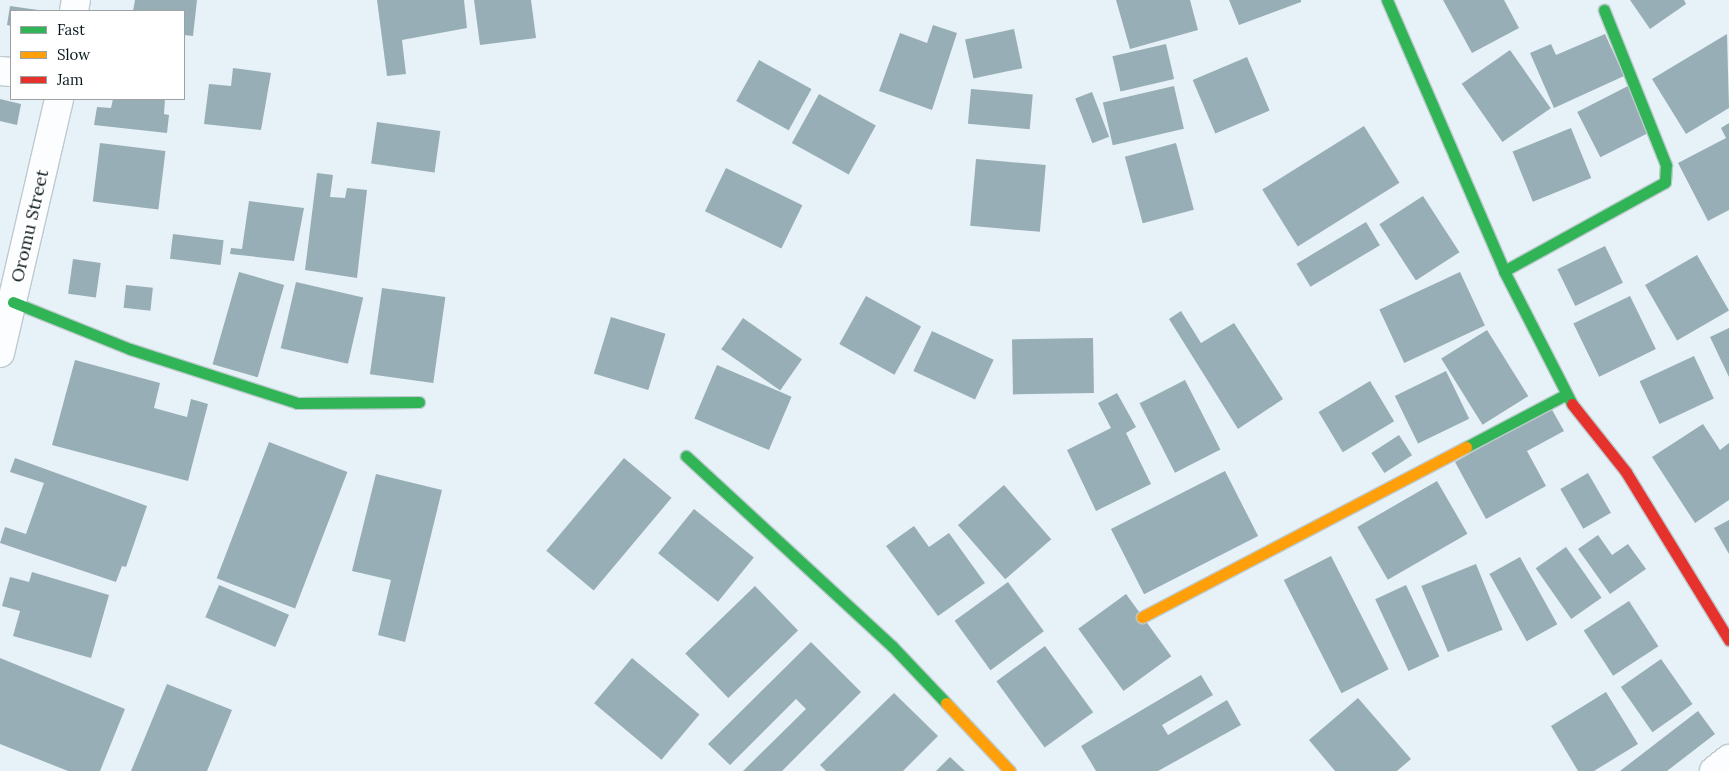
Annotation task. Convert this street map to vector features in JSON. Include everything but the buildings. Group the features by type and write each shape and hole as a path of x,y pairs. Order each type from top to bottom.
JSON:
{"street":[{"path":"1387,0 1504,271 1565,396 1626,472 1729,640"},
{"path":"1504,271 1665,182 1666,165 1604,10"},
{"name":"Oromu Street","path":"0,354 59,100"},
{"path":"13,302 130,349 297,403 419,402"},
{"path":"1142,617 1565,396"},
{"path":"686,456 892,646 1010,771"},
{"path":"1714,771 1729,759"}],"traffic: fast":[{"path":"1387,0 1504,271 1572,404"},
{"path":"1504,271 1665,182 1666,165 1604,10"},
{"path":"13,302 130,349 297,403 419,402"},
{"path":"1466,447 1565,395"},
{"path":"686,456 892,646 946,703"}],"traffic: slow":[{"path":"1142,617 1466,447"},
{"path":"946,703 1010,771"}],"traffic: jam":[{"path":"1572,404 1626,472 1729,640"}]}
